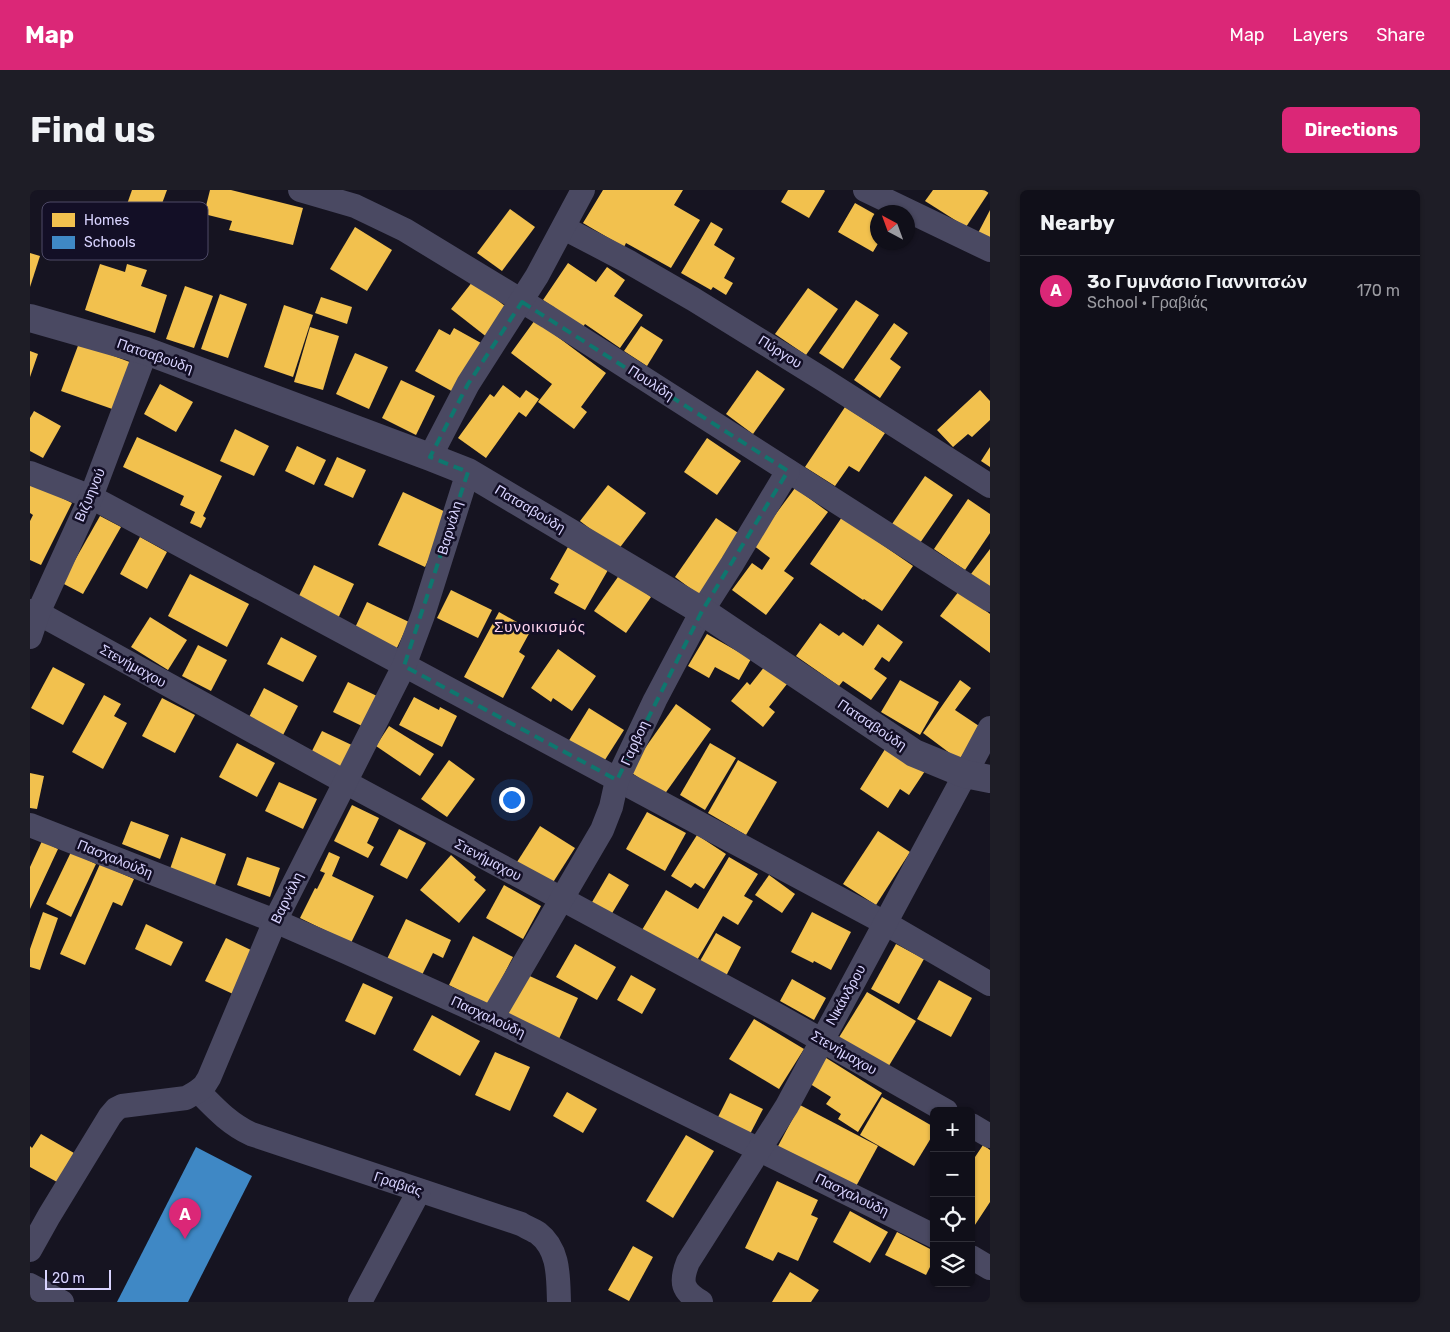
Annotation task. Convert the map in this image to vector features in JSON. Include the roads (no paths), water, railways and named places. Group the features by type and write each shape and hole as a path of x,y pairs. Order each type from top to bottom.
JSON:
{"street":[{"name":"Πουλίδη","path":"300,190 355,206 405,230 522,302 990,600"},
{"path":"430,457 468,384 522,302 584,190"},
{"path":"865,190 990,250"},
{"name":"Πύργου","path":"564,228 629,262 693,299 990,486"},
{"name":"Πατσαβούδη","path":"30,318 146,351 468,472 702,611 914,753 978,777"},
{"name":"Βιζυηνού","path":"30,637 34,612 91,497 146,351"},
{"name":"Γαρβοη","path":"492,1018 602,830 611,807 618,780 655,700 702,611 788,471"},
{"name":"Βαρνάλη","path":"198,1091 210,1078 275,921 404,666 423,615 468,472"},
{"path":"30,473 91,497 886,923 990,984"},
{"name":"Στενήμαχου","path":"34,612 822,1039 939,1107"},
{"name":"Νικάνδρου","path":"701,1302 694,1298 683,1285 684,1273 688,1262 787,1106 886,923 978,777 990,728"},
{"name":"Πασχαλούδη","path":"30,825 275,921 492,1018 930,1234"},
{"path":"30,1250 100,1132 116,1109 122,1106 186,1098 198,1091"},
{"name":"Γραβιάς","path":"198,1091 228,1120 251,1134 521,1224 538,1233 548,1243 555,1256 558,1274 558,1302"},
{"path":"975,1127 990,1136"},
{"path":"360,1302 419,1191"},
{"path":"975,1259 990,1268"},
{"path":"30,1285 62,1302"}],"place":[{"name":"3ο Γυμνάσιο Γιαννιτσών","path":"185,1239"}],"district":[{"name":"Συνοικισμός","path":"540,627"}]}
